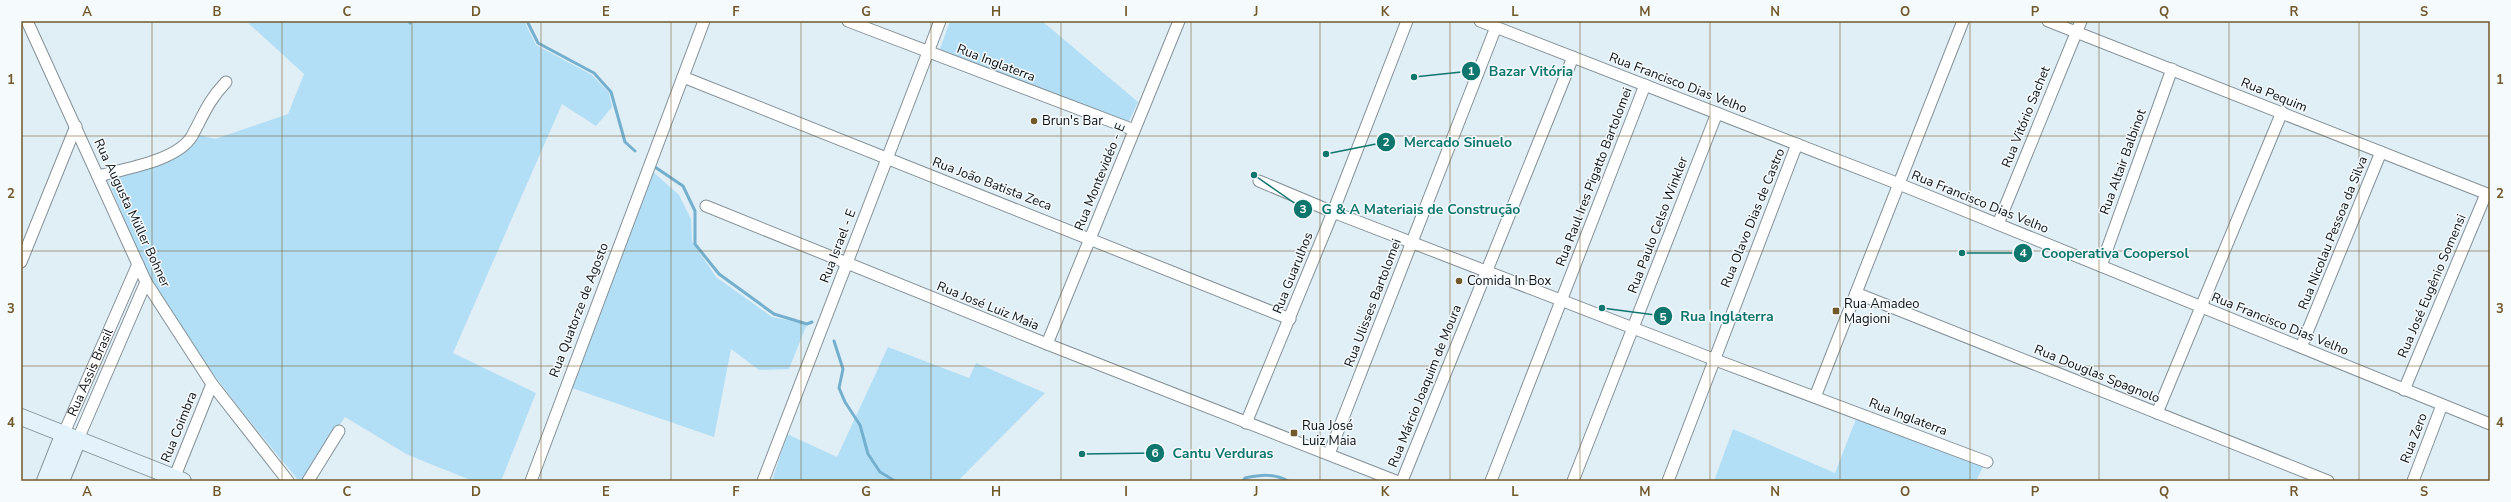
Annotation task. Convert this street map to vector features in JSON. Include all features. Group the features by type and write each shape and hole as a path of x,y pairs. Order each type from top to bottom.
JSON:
{"street":[{"name":"Rua Augusta Müller Bohner","path":"28,21 146,282 212,384 288,481"},
{"name":"Rua Quatorze de Agosto","path":"531,481 704,21"},
{"name":"Rua Inglaterra","path":"848,21 1134,130"},
{"name":"Rua Israel - E","path":"763,481 940,21"},
{"name":"Rua Montevidéo - E","path":"1047,344 1179,21"},
{"name":"Rua Guarulhos","path":"1246,423 1333,212 1406,21"},
{"name":"Rua Francisco Dias Velho","path":"1480,21 1899,184 2490,424"},
{"path":"1815,397 1963,21"},
{"name":"Rua Pequim","path":"2048,21 2488,194"},
{"name":"Rua Vitório Sachet","path":"1998,224 2080,21"},
{"name":"Rua Ulisses Bartolomei","path":"1329,454 1496,27"},
{"name":"Rua Márcio Joaquim de Moura","path":"1402,481 1573,57"},
{"name":"Rua Altair Balbinot","path":"2101,266 2172,69"},
{"name":"Rua João Batista Zeca","path":"683,77 1091,237 1290,319"},
{"path":"99,176 172,155 191,137 202,112 226,82"},
{"name":"Rua Raul Ires Pigatto Bartolomei","path":"1491,481 1645,85"},
{"path":"2157,413 2282,112"},
{"name":"Rua Paulo Celso Winkler","path":"1573,481 1717,113"},
{"path":"21,262 76,126"},
{"name":"Rua Olavo Dias de Castro","path":"1668,481 1713,359 1798,144"},
{"name":"Rua Nicolau Pessoa da Silva","path":"2301,347 2381,152"},
{"name":"Rua Inglaterra","path":"1259,181 1333,212 1487,270 1713,359 1987,462"},
{"name":"Rua José Eugênio Somensi","path":"2404,390 2488,194"},
{"name":"Rua José Luiz Maia","path":"706,206 846,264 1396,481"},
{"name":"Rua Assis Brasil","path":"61,481 71,436 138,264"},
{"name":"Rua Assis Brasil","path":"45,481 71,436 146,282"},
{"name":"Rua Douglas Spagnolo","path":"1856,293 2328,481"},
{"name":"Rua Coimbra","path":"177,480 212,384"},
{"name":"Rua Zero","path":"2413,481 2442,405"},
{"path":"21,417 177,480"},
{"path":"308,481 339,431"}],"shaded area":[{"path":"246,21 524,21 536,45 592,75 609,93 612,107 596,126 562,104 453,353 536,393 501,481 473,481 408,455 345,417 303,481 299,481 221,384 185,334 152,280 140,256 108,181 176,157 196,134 215,139 288,114 304,74"},
{"path":"950,21 1042,21 1138,102 1128,123 940,49"},
{"path":"651,170 679,195 691,219 692,241 716,277 772,317 807,324 789,369 759,370 731,349 714,437 569,387"},
{"path":"888,347 969,378 976,363 1045,393 958,481 772,481 787,434 837,457"},
{"path":"1856,419 1983,467 1976,481 1714,481 1733,429 1835,473"}],"waterway":[{"path":"527,21 538,43 594,73 611,92 625,142 635,151"},
{"path":"652,165 683,186 695,211 695,244 719,274 774,314 807,324 812,322"},
{"path":"834,341 843,369 839,388 845,402 860,425 868,454 880,472 895,481"},
{"path":"1243,481 1245,478 1267,475 1283,478 1288,481"}],"place":[{"name":"Bazar Vitória","path":"1414,77"},
{"name":"Brun's Bar","path":"1034,121"},
{"name":"Mercado Sinuelo","path":"1326,154"},
{"name":"G & A Materiais de Construção","path":"1254,175"},
{"name":"Cooperativa Coopersol","path":"1962,253"},
{"name":"Comida In Box","path":"1459,281"},
{"name":"Rua Inglaterra","path":"1602,308"},
{"name":"Rua Amadeo Magioni","path":"1836,311"},
{"name":"Rua José Luiz Maia","path":"1294,433"},
{"name":"Cantu Verduras","path":"1082,454"}]}
